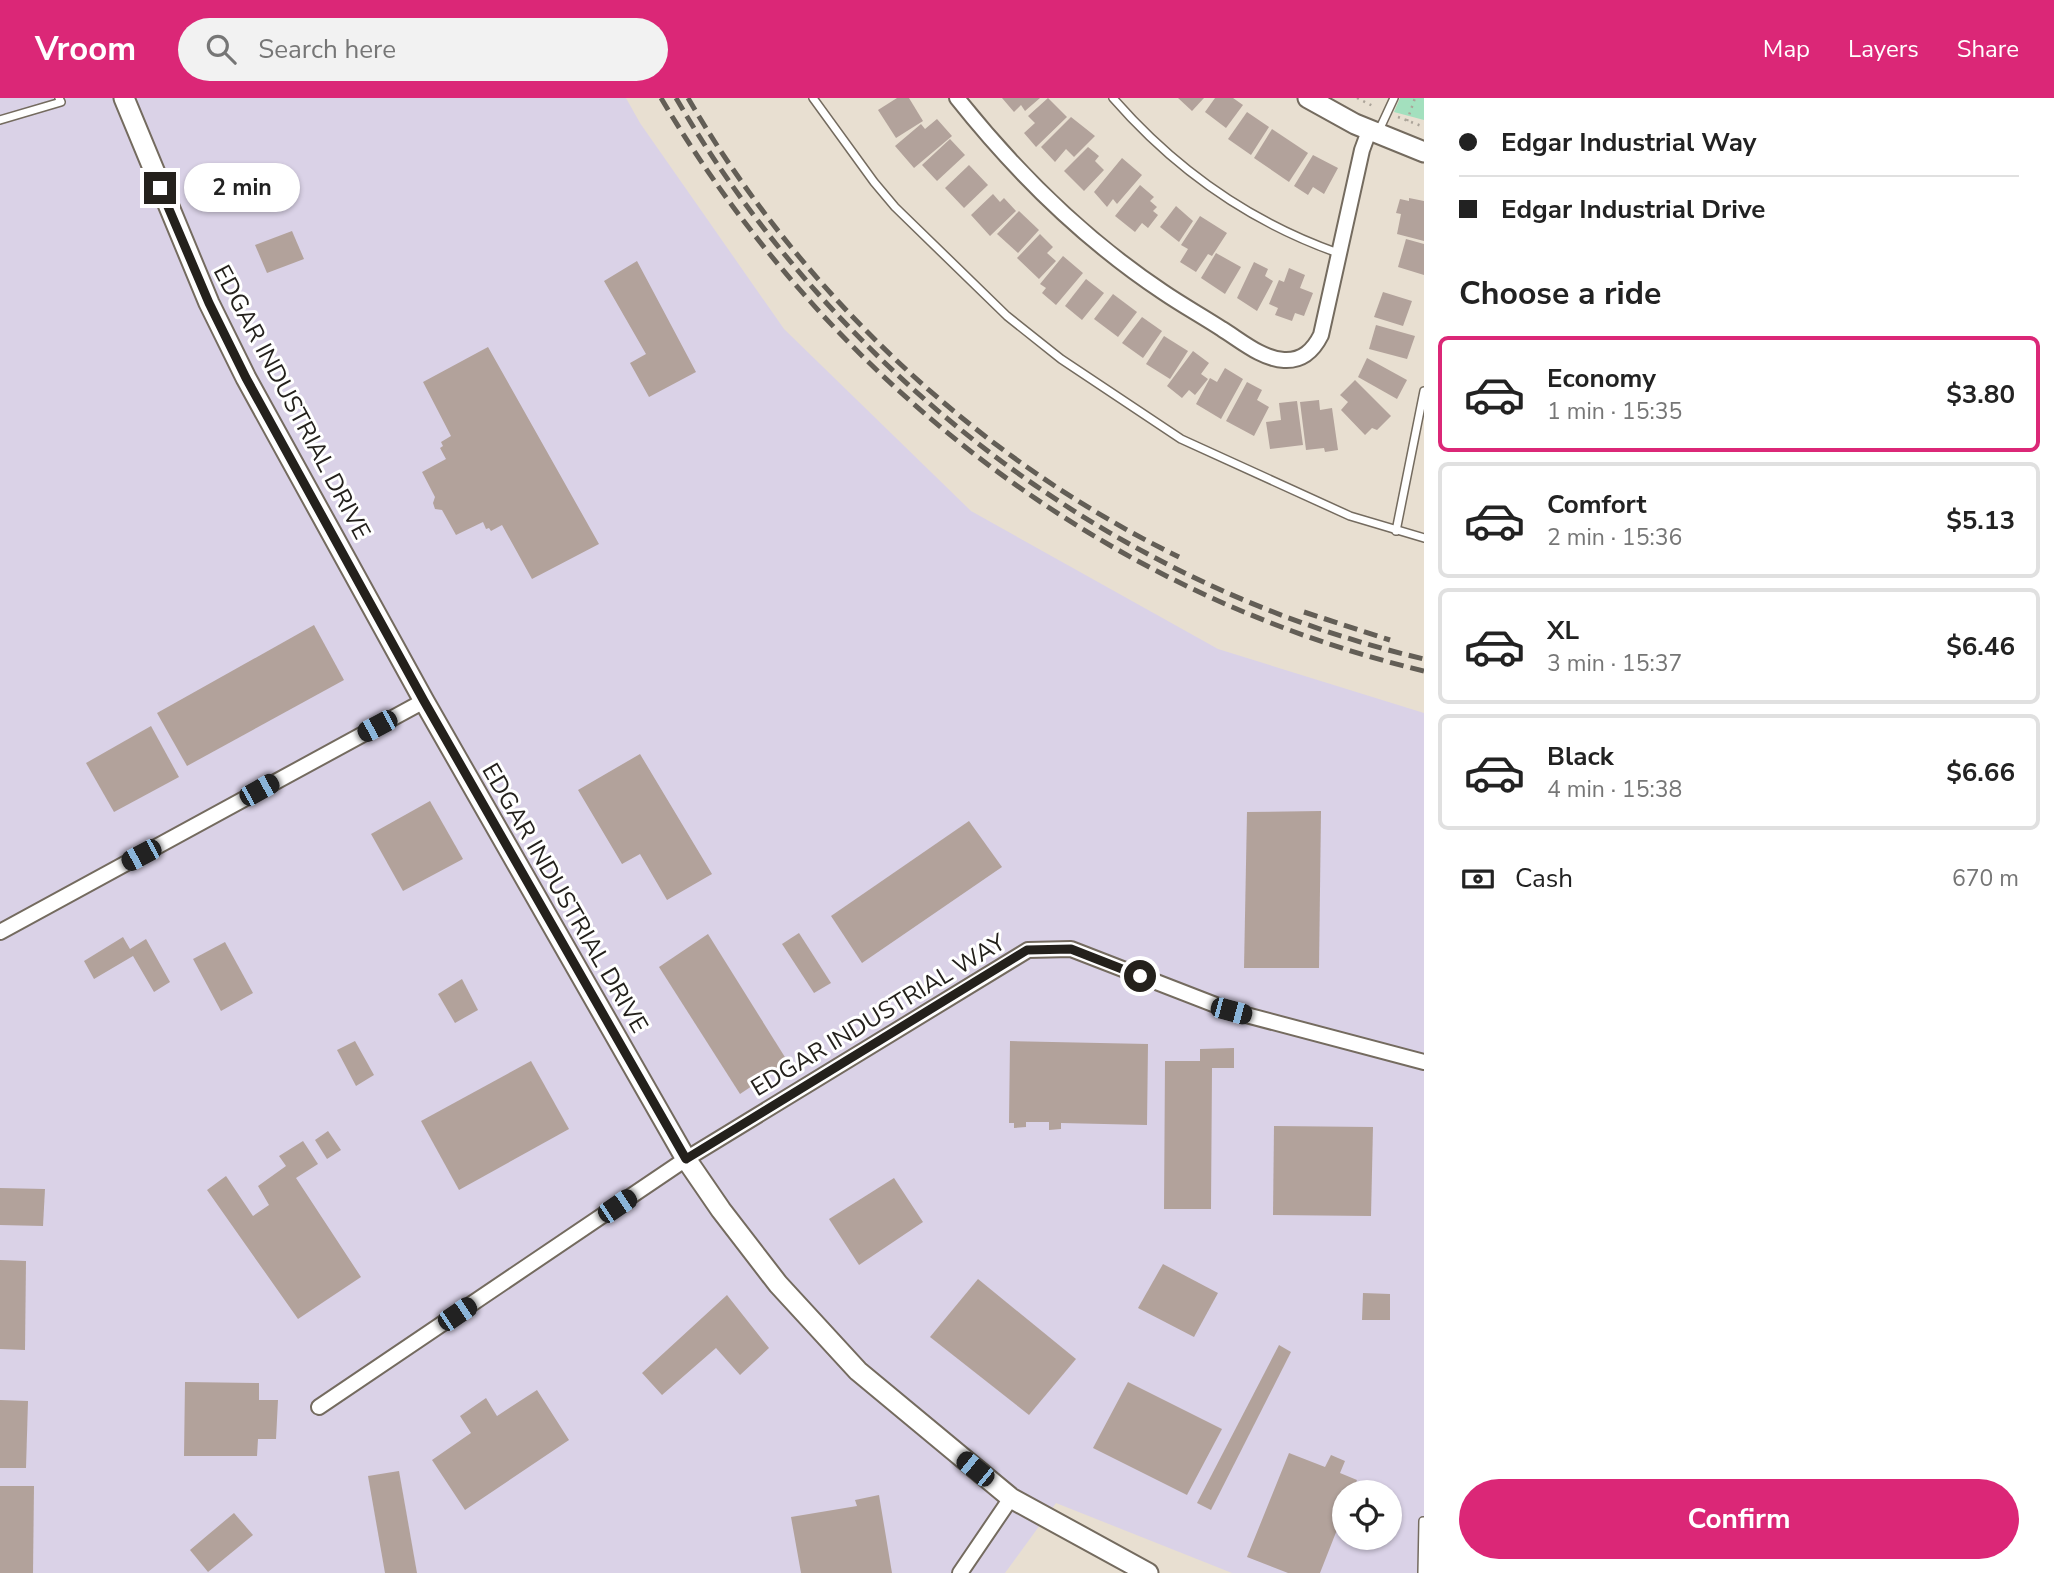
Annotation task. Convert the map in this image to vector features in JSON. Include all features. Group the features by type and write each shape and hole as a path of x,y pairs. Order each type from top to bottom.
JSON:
{"street":[{"name":"EDGAR INDUSTRIAL DRIVE","path":"124,98 204,290 246,378 424,701 686,1159 721,1210 778,1284 858,1371 1011,1498 1148,1573"},
{"path":"957,98 1041,192 1090,236 1161,291 1270,357 1285,360 1297,359 1312,351 1317,344 1362,150 1369,131"},
{"path":"1308,98 1369,131 1424,152"},
{"path":"0,932 424,701"},
{"name":"EDGAR INDUSTRIAL WAY","path":"319,1407 686,1159 1027,950 1071,949 1231,1011 1424,1062"},
{"path":"960,1573 1011,1498"}],"lane":[{"path":"0,120 61,102 60,98"},
{"path":"813,98 895,207 1007,316 1061,359 1181,439 1350,516 1424,538"},
{"path":"1112,98 1164,149 1220,195 1302,241 1338,253"},
{"path":"1369,131 1381,126 1394,98"},
{"path":"1396,531 1424,391"},
{"path":"1422,1573 1423,1521"}],"path":[{"path":"1407,121 1415,98"}],"shaded area":[{"path":"0,98 626,98 640,123 784,329 971,511 1218,649 1424,713 1424,1573 1232,1573 1056,1503 1005,1573 0,1573"}],"green space":[{"path":"1400,98 1424,98 1424,120 1394,112"}],"building":[{"path":"897,98 909,98 923,121 896,138 878,110"},
{"path":"1002,98 1040,98 1025,111 1021,105 1014,112"},
{"path":"1048,98 1067,117 1036,147 1024,133 1035,123 1028,116"},
{"path":"1178,98 1204,98 1192,111"},
{"path":"1215,98 1233,98 1243,105 1226,128 1205,112"},
{"path":"1247,112 1269,127 1251,155 1228,139"},
{"path":"1071,117 1095,136 1074,157 1066,149 1055,162 1041,147"},
{"path":"937,119 952,136 914,168 895,146 921,124 925,129"},
{"path":"1272,129 1308,153 1289,182 1254,158"},
{"path":"950,139 965,155 937,181 922,165"},
{"path":"1088,147 1099,156 1095,161 1104,170 1084,191 1064,171"},
{"path":"1313,155 1338,168 1324,194 1313,187 1308,195 1294,186"},
{"path":"1122,158 1142,175 1117,204 1113,199 1107,207 1094,192"},
{"path":"969,165 988,185 964,208 945,188"},
{"path":"1140,185 1154,197 1150,201 1157,207 1153,211 1158,215 1148,228 1142,223 1135,232 1115,216"},
{"path":"993,194 1000,202 1004,198 1016,211 990,236 971,215"},
{"path":"1409,198 1424,201 1424,241 1397,234 1401,214 1396,213 1400,199 1409,201"},
{"path":"1176,206 1193,221 1179,242 1160,227"},
{"path":"1019,211 1039,230 1018,253 997,234"},
{"path":"1200,216 1227,233 1212,256 1208,254 1196,272 1180,262 1188,249 1181,245"},
{"path":"292,231 304,259 267,273 255,245"},
{"path":"1040,234 1053,247 1047,253 1056,261 1039,279 1017,258"},
{"path":"1406,239 1424,244 1424,275 1398,267"},
{"path":"1216,253 1241,267 1225,294 1201,278"},
{"path":"1063,256 1083,273 1056,305 1042,293 1046,288 1040,284"},
{"path":"637,261 696,372 649,397 630,363 646,354 604,281"},
{"path":"1254,262 1268,269 1265,276 1273,281 1257,311 1237,298"},
{"path":"1289,268 1305,275 1300,288 1313,293 1304,316 1295,313 1292,321 1275,315 1278,308 1269,304 1279,280 1284,282"},
{"path":"1086,279 1104,293 1082,320 1065,306"},
{"path":"1383,292 1412,301 1403,326 1374,317"},
{"path":"1113,294 1137,312 1118,337 1094,319"},
{"path":"1142,317 1162,331 1143,358 1122,343"},
{"path":"1376,325 1415,336 1407,359 1369,349"},
{"path":"1164,336 1188,351 1170,379 1146,364"},
{"path":"488,347 599,544 532,579 502,525 491,531 486,529 483,522 456,535 442,510 435,509 435,497 422,472 446,459 440,448 443,446 441,442 451,436 423,382"},
{"path":"1193,351 1209,363 1201,374 1208,379 1195,395 1189,390 1182,398 1167,386"},
{"path":"1367,358 1407,380 1397,399 1358,377"},
{"path":"1225,368 1243,379 1221,419 1196,404 1210,378 1217,382"},
{"path":"1355,380 1391,416 1377,430 1372,428 1365,435 1341,410 1348,402 1340,395"},
{"path":"1247,382 1262,390 1257,400 1269,407 1254,436 1226,421"},
{"path":"1319,400 1320,410 1332,408 1338,450 1306,450 1300,402"},
{"path":"1297,401 1303,445 1270,449 1266,422 1281,420 1279,403"},
{"path":"314,625 344,680 187,766 157,713"},
{"path":"151,726 179,777 114,812 86,763"},
{"path":"640,754 712,874 667,900 640,854 622,864 578,790"},
{"path":"430,801 463,859 403,891 371,834"},
{"path":"1321,811 1319,968 1244,968 1247,812"},
{"path":"969,821 1002,867 862,963 831,916"},
{"path":"799,933 831,983 814,993 782,944"},
{"path":"708,934 788,1062 740,1094 659,967"},
{"path":"123,937 130,949 146,939 170,982 154,992 133,956 94,979 84,961"},
{"path":"225,942 253,993 221,1011 193,959"},
{"path":"462,979 478,1010 455,1023 438,994"},
{"path":"355,1041 374,1075 356,1086 337,1050"},
{"path":"1010,1041 1148,1044 1147,1125 1061,1123 1061,1129 1049,1130 1049,1122 1026,1122 1026,1127 1014,1128 1014,1123 1009,1123"},
{"path":"1234,1048 1234,1068 1212,1068 1211,1209 1164,1209 1165,1061 1200,1061 1200,1049"},
{"path":"531,1061 569,1129 459,1190 421,1121"},
{"path":"1274,1126 1373,1127 1371,1216 1273,1215"},
{"path":"328,1131 341,1150 327,1159 315,1140"},
{"path":"303,1141 318,1164 296,1178 361,1277 298,1319 207,1190 226,1176 253,1216 269,1205 258,1186 286,1166 279,1156"},
{"path":"894,1178 923,1222 859,1265 829,1219"},
{"path":"0,1188 45,1189 43,1226 0,1225"},
{"path":"0,1260 26,1261 25,1350 0,1349"},
{"path":"1163,1264 1218,1293 1194,1337 1138,1308"},
{"path":"978,1279 1076,1359 1029,1415 930,1337"},
{"path":"1363,1293 1390,1294 1390,1320 1362,1320"},
{"path":"727,1295 769,1348 740,1375 716,1348 662,1395 642,1373"},
{"path":"1279,1345 1291,1352 1211,1510 1197,1503"},
{"path":"185,1382 259,1383 259,1400 278,1400 276,1439 258,1439 257,1456 184,1456"},
{"path":"1128,1382 1222,1429 1187,1495 1093,1448"},
{"path":"537,1390 569,1440 465,1510 432,1460 471,1433 460,1416 486,1398 497,1416"},
{"path":"0,1400 28,1401 26,1468 0,1468"},
{"path":"1289,1453 1325,1467 1331,1455 1345,1461 1340,1473 1357,1480 1332,1480 1332,1542 1320,1573 1288,1573 1247,1557"},
{"path":"399,1471 417,1573 385,1573 368,1476"},
{"path":"0,1486 34,1486 33,1573 0,1573"},
{"path":"879,1495 892,1573 801,1573 791,1517 857,1506 855,1500"},
{"path":"234,1513 253,1535 208,1572 190,1550"}],"railway":[{"path":"661,98 729,201 806,297 891,384 985,462 1085,531 1193,589 1306,636 1424,671"},
{"path":"676,98 741,199 817,292 901,378 993,455 1092,522 1197,579 1308,625 1424,659"},
{"path":"688,98 733,170 784,238 839,303 900,363 964,420 1033,471 1104,517 1179,557"},
{"path":"1304,612 1390,640"}],"route":[{"path":"160,188 209,303 246,378 424,701 686,1159 1027,950 1071,949 1140,976"}]}
